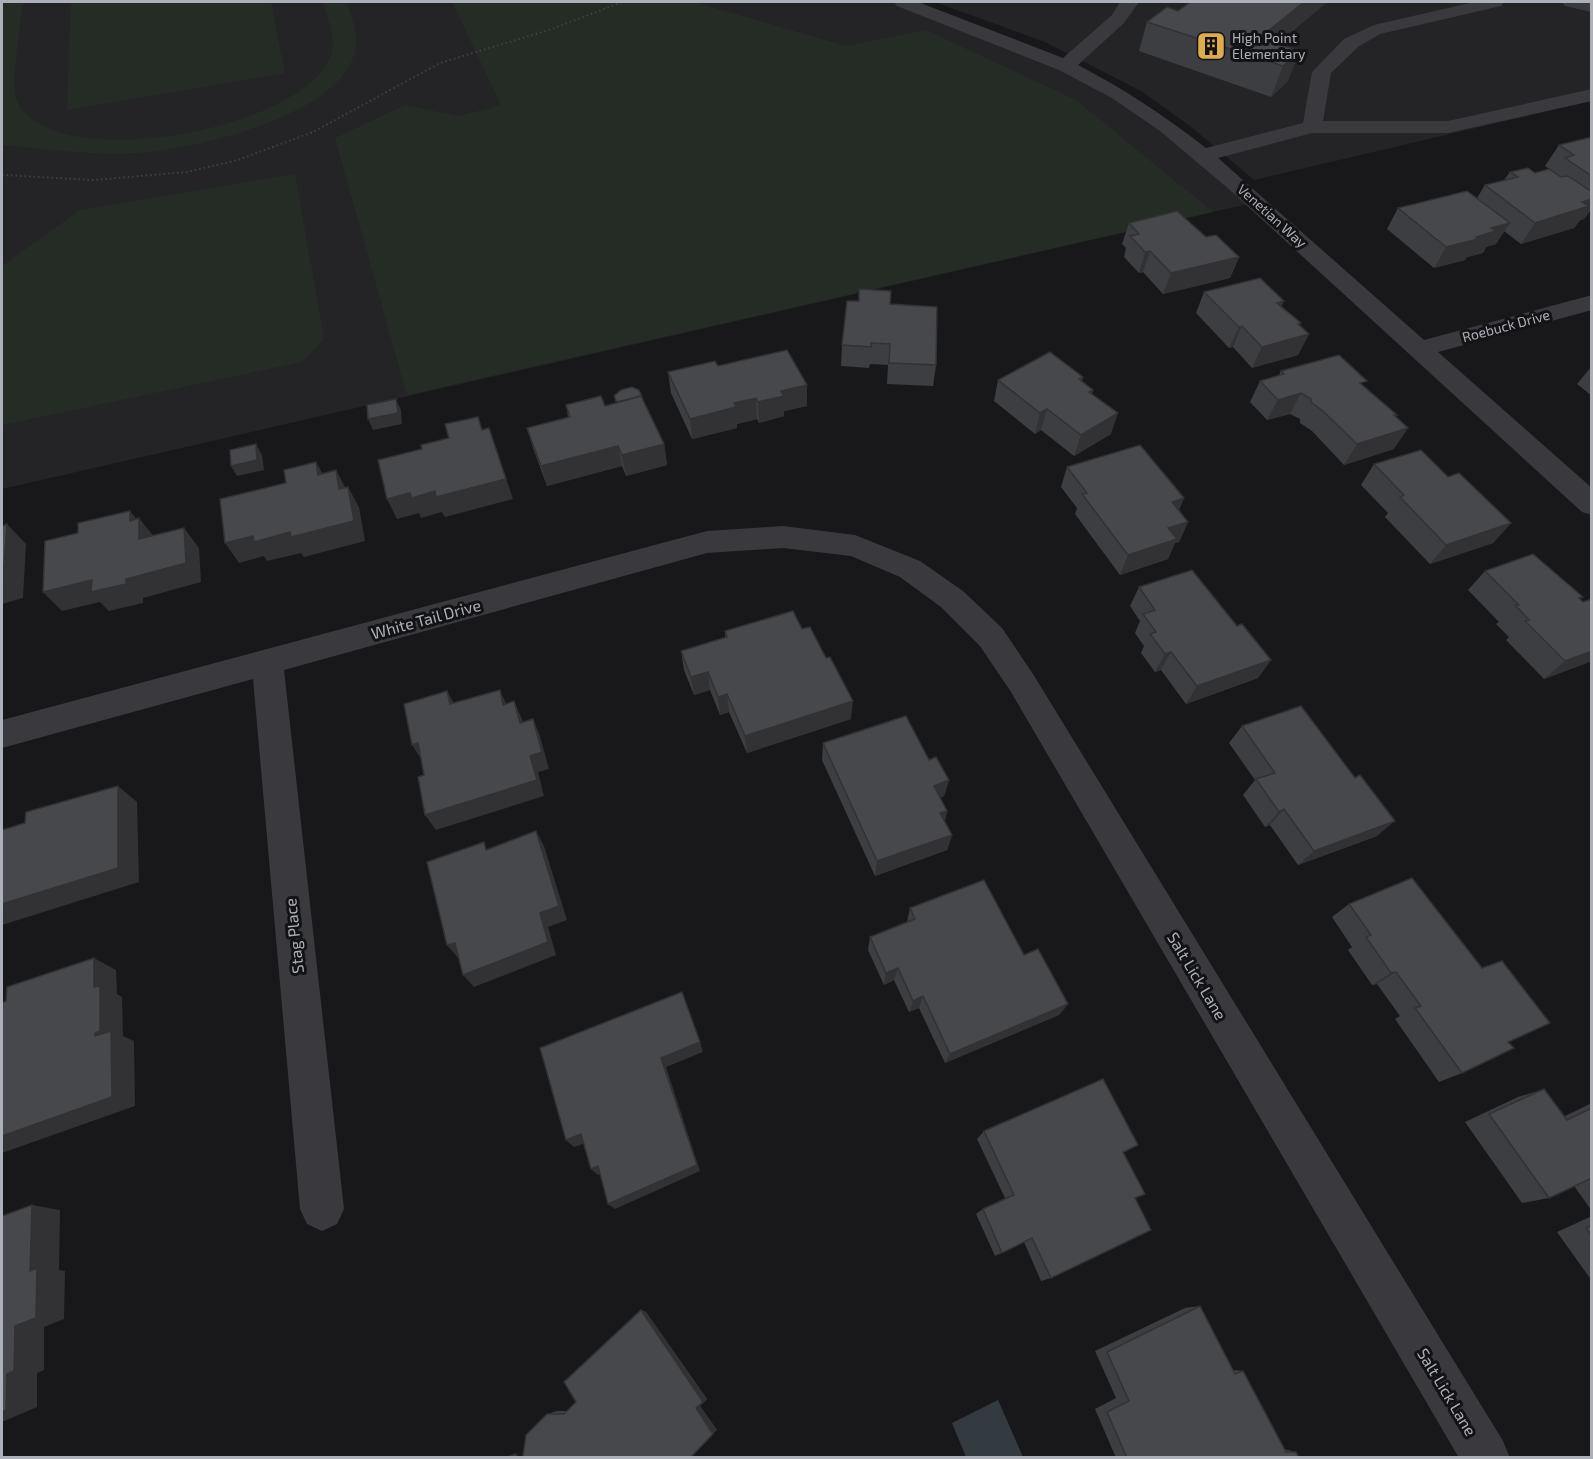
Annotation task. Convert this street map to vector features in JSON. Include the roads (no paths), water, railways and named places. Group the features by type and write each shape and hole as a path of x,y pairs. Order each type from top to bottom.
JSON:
{"street":[{"name":"Venetian Way","path":"903,2 1066,66 1119,94 1204,155 1592,505"},
{"path":"1066,66 1118,19 1131,3 1129,2"},
{"path":"1312,127 1322,72 1351,43 1374,30 1495,2"},
{"path":"1571,2 1592,8"},
{"path":"1204,155 1312,127 1448,127 1592,96"},
{"name":"Roebuck Drive","path":"1419,349 1592,302"},
{"name":"White Tail Drive","path":"2,734 707,542 783,537 855,546"},
{"name":"Salt Lick Lane","path":"855,546 910,569 952,599 991,637 1022,683 1486,1458"},
{"name":"Stag Place","path":"267,663 322,1209"}],"place":[{"name":"High Point Elementary","path":"1211,46"}]}
